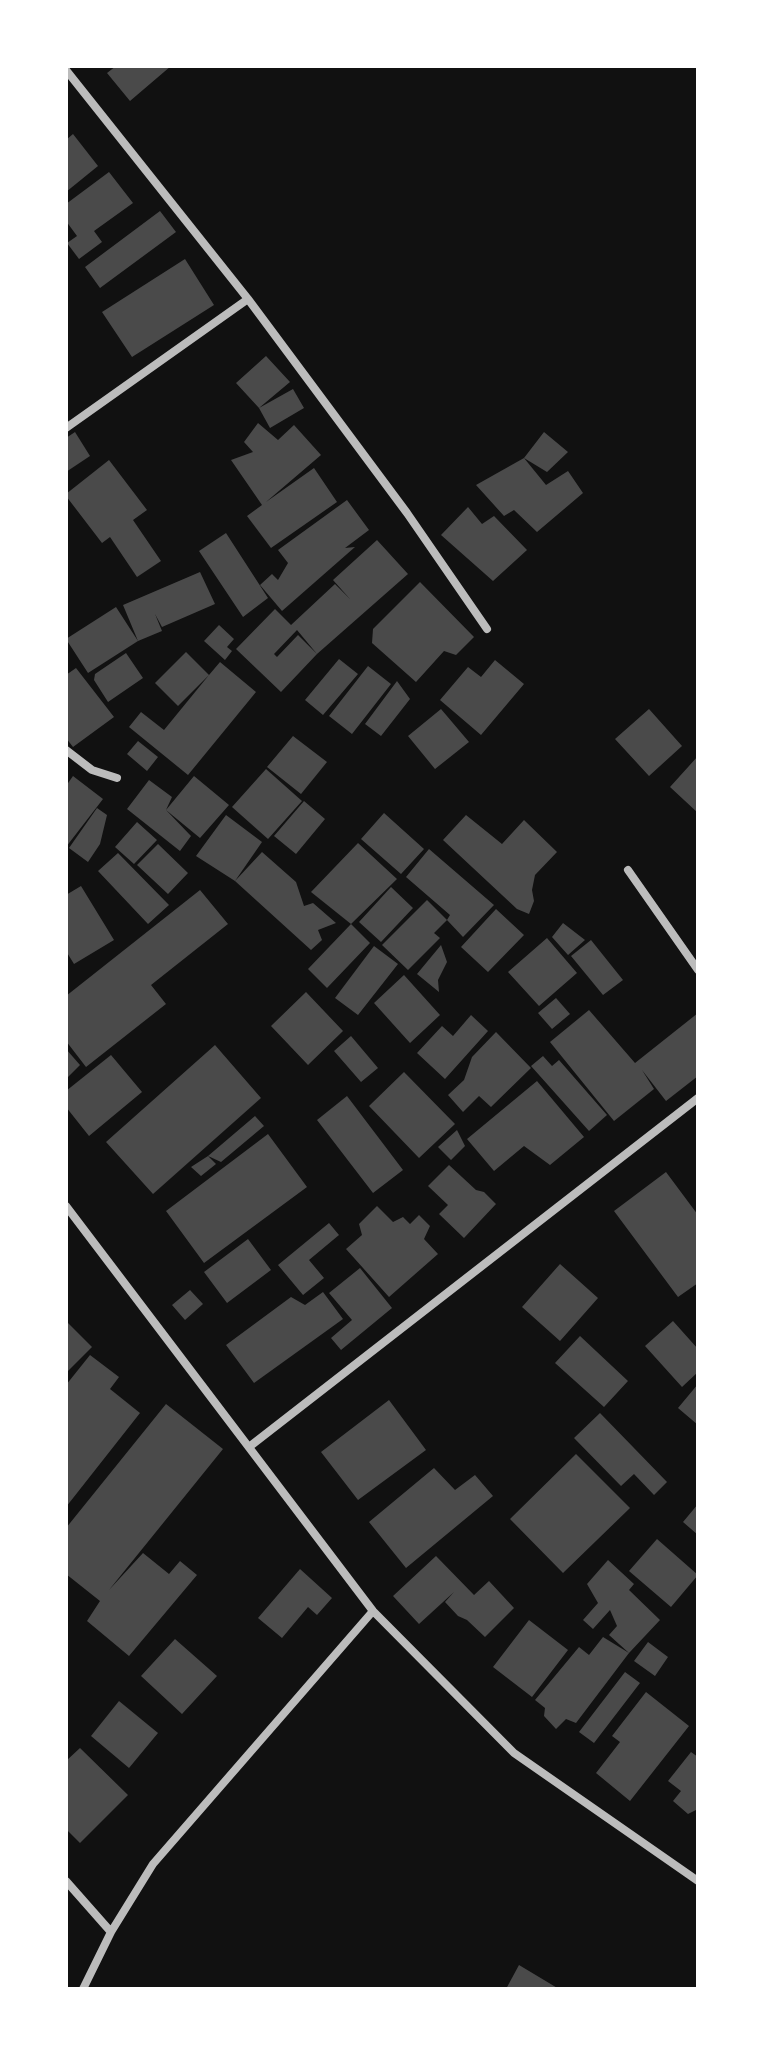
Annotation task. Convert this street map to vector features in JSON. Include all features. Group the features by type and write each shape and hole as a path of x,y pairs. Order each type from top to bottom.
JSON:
{"street":[{"path":"66,70 248,299 407,513 487,629"},
{"path":"66,428 248,299"},
{"path":"66,750 92,770 117,778"},
{"path":"628,870 698,970"},
{"path":"249,1447 698,1098"},
{"path":"66,1206 373,1611 514,1753 698,1881"},
{"path":"83,1989 111,1932 153,1864 373,1611"},
{"path":"66,1881 111,1932"}],"building":[{"path":"116,66 171,66 130,101 107,73"},
{"path":"73,134 98,166 66,192 66,140"},
{"path":"109,172 133,203 94,231 102,242 79,259 67,243 77,236 66,221 66,204"},
{"path":"160,211 176,232 100,288 85,267"},
{"path":"185,259 214,305 132,357 102,312"},
{"path":"266,356 290,382 259,408 236,383"},
{"path":"293,389 304,408 270,428 259,408"},
{"path":"258,423 278,440 294,425 321,455 266,502 314,468 337,502 271,548 247,516 262,505 231,460 253,452 244,442"},
{"path":"75,432 90,456 66,472 66,438"},
{"path":"544,432 568,452 547,472 524,458"},
{"path":"524,458 546,485 568,471 583,493 537,532 514,510 504,516 476,485"},
{"path":"109,460 147,510 133,520 161,561 137,577 110,537 102,543 66,496"},
{"path":"347,500 369,530 345,548 355,547 282,611 260,585 272,574 278,580 288,563 278,550"},
{"path":"468,507 482,524 494,516 527,550 493,581 441,535"},
{"path":"226,533 268,598 243,617 199,551"},
{"path":"377,540 408,574 317,654 281,692 236,649 275,609 291,625 335,584 350,599 333,580","holes":["297,630 317,654 298,635 277,657 274,654"]},
{"path":"200,572 215,604 162,627 155,614 162,631 138,641 123,605"},
{"path":"420,582 474,637 456,655 444,651 416,682 372,643 373,629"},
{"path":"116,607 138,641 88,673 66,639"},
{"path":"219,625 234,639 227,647 232,651 225,660 204,641"},
{"path":"186,652 209,675 178,706 155,683"},
{"path":"126,653 143,678 108,702 94,680 95,674"},
{"path":"339,659 358,674 323,715 305,700"},
{"path":"495,660 524,684 481,735 440,700 468,667 481,677"},
{"path":"220,662 256,692 188,775 129,727 141,712 164,730"},
{"path":"368,666 391,684 352,734 329,716"},
{"path":"76,668 114,717 73,747 66,738 66,675"},
{"path":"397,681 410,699 381,736 365,724"},
{"path":"441,709 469,742 435,769 408,736"},
{"path":"649,709 682,746 649,776 615,739"},
{"path":"293,736 327,762 301,794 267,767"},
{"path":"138,741 158,757 147,771 127,754"},
{"path":"698,756 698,813 670,787"},
{"path":"266,769 302,801 268,839 232,807"},
{"path":"73,776 103,799 66,847 66,786"},
{"path":"194,776 229,805 200,838 166,810"},
{"path":"149,780 172,797 166,810 191,836 180,851 127,809"},
{"path":"304,801 325,819 296,854 274,836"},
{"path":"97,808 107,815 100,844 88,862 69,848"},
{"path":"384,813 424,849 401,874 361,839"},
{"path":"226,815 262,842 235,881 196,856"},
{"path":"466,815 502,844 524,820 557,852 535,875 532,890 534,901 529,914 517,909 443,840"},
{"path":"137,822 157,840 134,864 115,847"},
{"path":"358,843 397,879 351,924 311,892"},
{"path":"158,844 188,873 168,894 137,865"},
{"path":"429,849 494,905 463,937 447,920 450,915 406,877"},
{"path":"262,852 296,882 304,906 313,903 336,923 318,930 322,940 311,950 235,881"},
{"path":"118,853 169,905 148,924 98,871"},
{"path":"81,886 114,940 74,964 66,951 66,895"},
{"path":"391,887 413,908 381,942 359,922"},
{"path":"200,890 228,924 151,985 166,1004 86,1067 66,1041 66,996"},
{"path":"427,900 447,920 434,933 440,938 408,970 382,945"},
{"path":"496,909 524,935 488,972 461,947"},
{"path":"563,923 585,940 568,955 552,937"},
{"path":"351,924 370,943 327,988 308,969"},
{"path":"547,938 577,973 539,1006 508,972"},
{"path":"591,940 623,980 603,995 571,956"},
{"path":"441,945 447,962 438,980 439,992 417,974"},
{"path":"374,946 398,964 358,1015 335,998"},
{"path":"404,975 440,1015 410,1043 374,1003"},
{"path":"306,992 343,1031 308,1065 271,1026"},
{"path":"556,998 570,1014 552,1029 538,1013"},
{"path":"589,1010 635,1063 698,1013 698,1076 666,1101 642,1070 654,1089 614,1121 550,1042"},
{"path":"471,1015 488,1031 445,1079 417,1053 442,1026 453,1036"},
{"path":"496,1032 531,1068 491,1107 479,1096 463,1112 448,1095 464,1080 472,1057"},
{"path":"351,1036 378,1068 361,1082 334,1051"},
{"path":"215,1045 261,1098 153,1194 106,1142"},
{"path":"66,1049 80,1065 66,1079"},
{"path":"111,1055 142,1092 89,1136 66,1107 66,1091"},
{"path":"543,1056 552,1066 559,1060 607,1115 589,1131 531,1066"},
{"path":"404,1072 455,1124 419,1158 369,1106"},
{"path":"537,1081 584,1137 550,1165 524,1146 494,1171 467,1139"},
{"path":"347,1096 403,1170 373,1193 317,1120"},
{"path":"255,1116 264,1126 221,1162 208,1156"},
{"path":"457,1130 465,1146 451,1160 438,1147"},
{"path":"268,1134 307,1187 204,1263 166,1211"},
{"path":"208,1156 216,1164 201,1176 191,1167"},
{"path":"449,1165 496,1204 464,1238 439,1214 448,1205 428,1186"},
{"path":"666,1172 698,1215 698,1283 678,1297 614,1211"},
{"path":"377,1206 393,1222 403,1217 410,1224 419,1215 430,1226 424,1239 438,1254 389,1297 346,1249 362,1235 359,1224"},
{"path":"329,1223 339,1235 309,1260 324,1278 303,1295 278,1265"},
{"path":"248,1239 271,1270 227,1303 204,1272"},
{"path":"560,1264 598,1298 560,1341 522,1307"},
{"path":"360,1268 392,1308 341,1350 331,1338 352,1320 329,1293"},
{"path":"190,1290 203,1304 185,1320 172,1305"},
{"path":"323,1292 343,1319 254,1383 226,1345 291,1297 305,1305"},
{"path":"66,1321 92,1347 66,1373"},
{"path":"673,1321 698,1349 698,1372 682,1387 645,1346"},
{"path":"580,1336 628,1381 604,1407 555,1363"},
{"path":"90,1355 119,1377 110,1389 140,1413 66,1507 66,1385"},
{"path":"698,1384 698,1425 678,1408"},
{"path":"389,1400 426,1450 358,1500 321,1452"},
{"path":"166,1404 223,1449 109,1590 143,1553 169,1574 180,1561 197,1575 129,1656 87,1621 100,1601 66,1574 66,1528"},
{"path":"600,1413 667,1482 654,1495 634,1474 621,1486 574,1438"},
{"path":"576,1454 630,1508 563,1573 510,1519"},
{"path":"434,1468 455,1490 475,1475 493,1496 406,1568 369,1522"},
{"path":"698,1504 698,1535 683,1522"},
{"path":"657,1539 698,1575 671,1607 629,1571"},
{"path":"436,1556 474,1595 489,1581 514,1608 485,1637 445,1602 454,1592 419,1624 393,1596"},
{"path":"608,1560 634,1584 629,1590 660,1620 629,1653 609,1635 617,1626 610,1610 593,1629 583,1620 598,1603 587,1584"},
{"path":"300,1569 332,1598 317,1615 308,1607 282,1638 258,1618"},
{"path":"529,1620 568,1650 532,1697 493,1667"},
{"path":"603,1637 629,1653 576,1723 566,1719 556,1729 544,1716 545,1708 535,1700 579,1647 589,1655"},
{"path":"175,1639 217,1676 182,1714 141,1676"},
{"path":"648,1642 668,1657 655,1676 634,1661"},
{"path":"625,1672 640,1683 594,1743 579,1732"},
{"path":"646,1692 689,1726 630,1801 596,1773 620,1742 612,1736"},
{"path":"119,1701 158,1733 129,1768 91,1736"},
{"path":"80,1748 128,1795 80,1843 66,1829 66,1761"},
{"path":"691,1752 698,1757 698,1809 688,1814 673,1801 681,1791 668,1781"},
{"path":"519,1965 559,1989 506,1989"}]}
